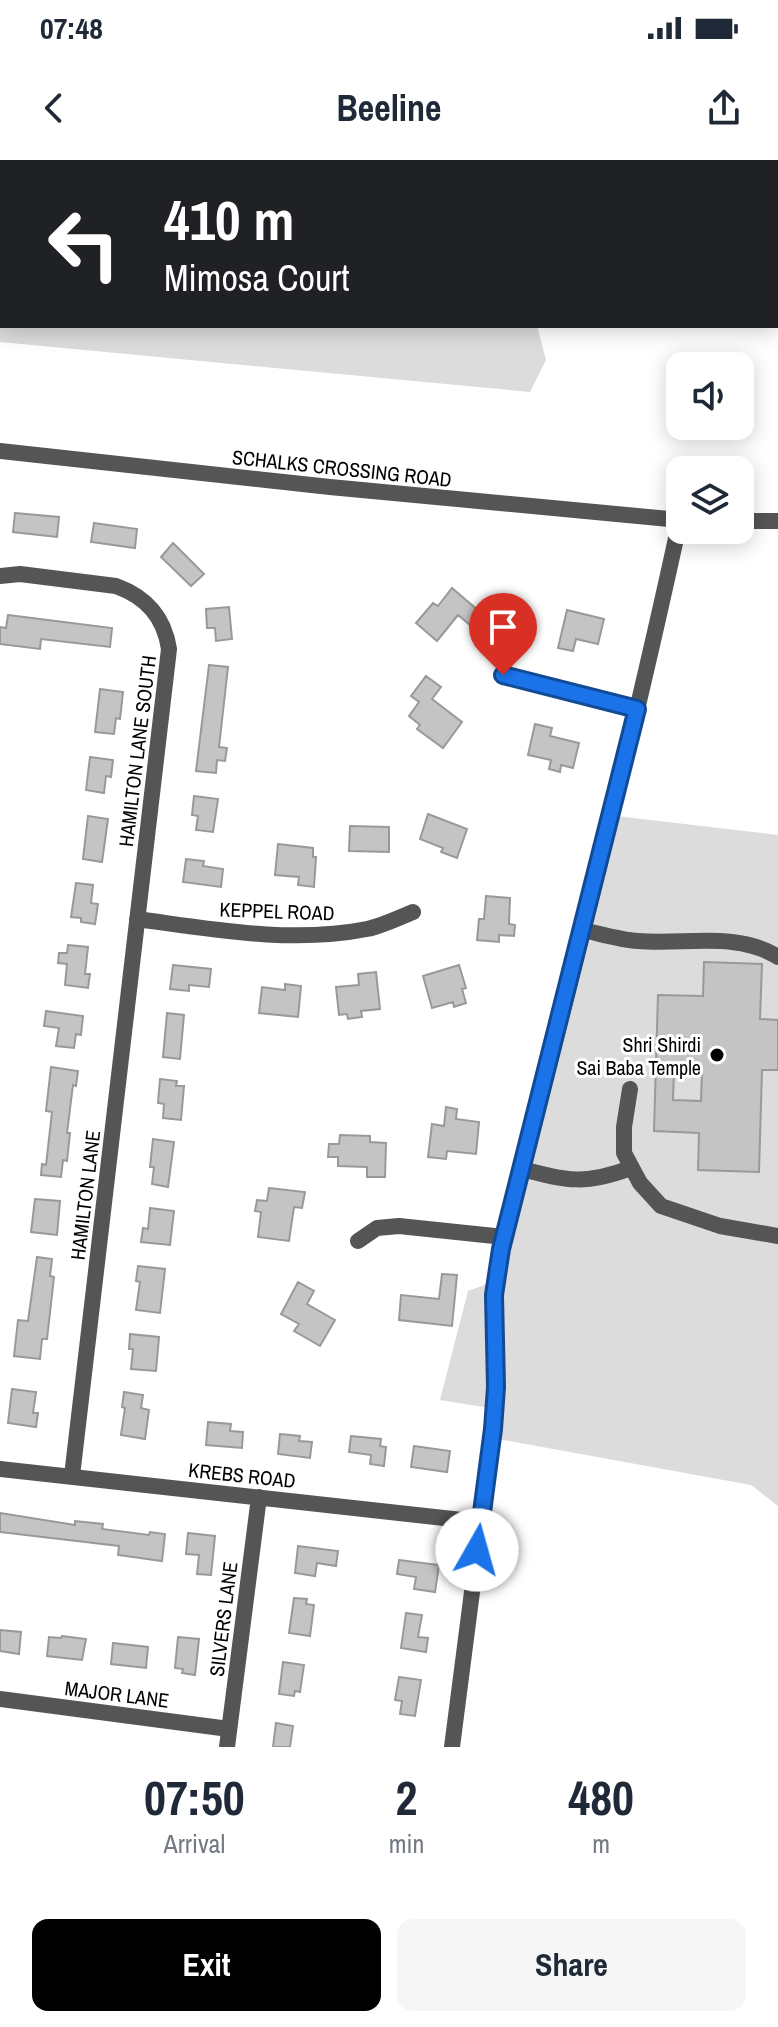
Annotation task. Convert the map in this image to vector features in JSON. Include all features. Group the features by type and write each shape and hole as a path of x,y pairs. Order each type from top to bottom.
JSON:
{"street":[{"name":"SCHALKS CROSSING ROAD","path":"0,451 330,487 666,519"},
{"path":"754,521 778,521"},
{"path":"452,1747 495,1401 494,1295 504,1237 583,930 675,544"},
{"name":"HAMILTON LANE SOUTH","path":"0,576 20,574 116,586 148,603 162,623 167,636 168,663 137,919"},
{"path":"503,675 637,709"},
{"name":"KEPPEL ROAD","path":"137,919 237,932 338,934 370,929 413,912"},
{"name":"HAMILTON LANE","path":"72,1476 137,919"},
{"path":"583,930 636,941 742,943 763,948 778,957"},
{"path":"630,1089 624,1127 624,1153 631,1168 661,1206 720,1226 778,1236"},
{"path":"522,1169 584,1181 631,1168"},
{"path":"358,1241 377,1228 399,1226 504,1237"},
{"name":"KREBS ROAD","path":"0,1469 480,1522"},
{"name":"SILVERS LANE","path":"227,1747 259,1497"},
{"name":"MAJOR LANE","path":"0,1699 229,1729"}],"shaded area":[{"path":"0,328 538,328 546,360 530,392 0,342"},
{"path":"616,816 778,835 778,1506 751,1485 487,1437 490,1408 440,1400 468,1291 495,1281"}],"building":[{"path":"15,513 59,517 57,537 13,532"},
{"path":"94,523 137,529 135,548 91,542"},
{"path":"173,543 204,574 191,586 161,557"},
{"path":"452,588 480,612 470,625 458,615 437,641 416,623 433,603 438,606"},
{"path":"229,607 232,639 216,641 215,628 207,628 206,609"},
{"path":"567,610 604,619 598,644 576,639 573,651 558,648"},
{"path":"8,615 112,628 110,647 41,639 40,649 0,644 0,627 6,628"},
{"path":"209,665 228,667 219,747 227,748 225,761 217,760 216,773 196,771"},
{"path":"426,676 441,687 432,699 462,722 443,748 417,729 420,725 409,716 419,702 411,696"},
{"path":"100,689 123,692 120,719 116,718 114,734 95,732"},
{"path":"535,724 552,728 550,736 579,743 573,768 561,765 560,772 549,769 551,760 528,755"},
{"path":"90,757 113,760 111,777 106,776 104,793 86,790"},
{"path":"194,796 218,799 213,832 196,830 198,816 192,815"},
{"path":"428,814 467,829 457,858 441,852 443,848 420,839"},
{"path":"88,816 108,819 102,862 83,859"},
{"path":"350,826 389,827 389,852 349,851"},
{"path":"278,844 313,848 313,857 316,857 314,887 298,885 299,877 275,875"},
{"path":"186,859 204,861 203,866 223,869 221,887 183,882"},
{"path":"76,883 93,885 91,903 98,904 95,924 71,917"},
{"path":"486,896 510,898 509,924 515,925 514,936 499,935 499,942 477,940 479,919 484,919"},
{"path":"68,945 88,947 85,974 90,974 88,988 65,985 67,964 58,963 59,953 67,953"},
{"name":"Shri Shirdi Sai Baba Temple","path":"704,962 762,964 760,1019 778,1020 778,1070 762,1070 759,1172 698,1170 699,1133 654,1131 658,995 703,996","holes":["674,1070 702,1071 701,1101 673,1100"]},
{"path":"173,965 211,969 209,987 189,985 189,991 170,989"},
{"path":"459,965 466,988 462,989 466,1003 454,1007 453,1002 432,1008 423,976"},
{"path":"376,972 380,1009 361,1011 362,1017 348,1019 347,1014 339,1015 336,987 359,985 358,974"},
{"path":"285,984 301,986 298,1017 259,1013 262,987 285,990"},
{"path":"46,1011 83,1016 81,1035 76,1034 74,1048 56,1046 59,1028 44,1026"},
{"path":"167,1013 184,1015 180,1059 163,1057"},
{"path":"51,1067 78,1071 76,1086 73,1085 67,1133 70,1133 67,1161 63,1160 61,1177 41,1175 42,1164 46,1165 52,1112 46,1111"},
{"path":"160,1079 177,1081 176,1086 184,1086 181,1120 163,1118 164,1104 158,1103"},
{"path":"446,1107 457,1109 456,1119 479,1122 476,1154 447,1151 446,1159 428,1157 432,1124 444,1126"},
{"path":"340,1135 370,1136 370,1142 386,1143 385,1177 367,1177 367,1167 338,1166 338,1157 328,1157 329,1144 339,1144"},
{"path":"153,1139 174,1142 168,1187 152,1184"},
{"path":"269,1188 305,1192 302,1208 294,1207 289,1241 258,1237 261,1212 255,1211 257,1200 267,1201"},
{"path":"35,1199 60,1201 57,1235 31,1232"},
{"path":"150,1208 174,1211 170,1245 141,1242 143,1228 148,1229"},
{"path":"37,1257 52,1259 50,1276 54,1277 47,1339 42,1339 40,1359 14,1356 18,1320 28,1321"},
{"path":"138,1266 165,1269 160,1313 136,1310 140,1282 136,1281"},
{"path":"442,1274 457,1275 452,1326 399,1320 401,1295 439,1299"},
{"path":"298,1282 314,1291 307,1304 335,1320 320,1346 294,1331 299,1324 281,1314"},
{"path":"130,1334 159,1337 156,1371 131,1369 133,1349 129,1349"},
{"path":"12,1389 36,1392 33,1413 38,1413 36,1427 8,1423"},
{"path":"124,1392 143,1395 141,1408 149,1410 145,1439 121,1435"},
{"path":"208,1422 231,1424 230,1431 243,1432 242,1448 206,1445"},
{"path":"280,1434 300,1436 299,1441 312,1442 310,1458 278,1454"},
{"path":"351,1436 381,1439 380,1446 386,1447 384,1466 370,1464 371,1455 349,1452"},
{"path":"414,1446 450,1451 447,1472 411,1467"},
{"path":"0,1513 75,1525 75,1521 103,1524 102,1529 149,1535 150,1532 165,1534 162,1561 118,1555 119,1546 0,1532"},
{"path":"188,1533 215,1536 211,1575 197,1574 199,1555 186,1554"},
{"path":"298,1546 338,1551 336,1566 317,1563 315,1576 295,1573"},
{"path":"399,1560 439,1565 435,1592 414,1589 416,1577 397,1574"},
{"path":"294,1598 307,1599 306,1604 314,1605 310,1636 289,1633"},
{"path":"406,1613 422,1615 418,1637 428,1638 426,1652 401,1648"},
{"path":"0,1630 21,1632 19,1654 0,1651"},
{"path":"49,1637 86,1639 82,1660 47,1656"},
{"path":"178,1637 199,1639 195,1675 182,1673 183,1669 175,1668"},
{"path":"113,1643 148,1647 146,1668 111,1664"},
{"path":"283,1662 304,1665 300,1692 295,1691 294,1696 279,1694"},
{"path":"399,1677 421,1680 415,1716 400,1714 402,1701 395,1700"},
{"path":"276,1723 293,1726 290,1747 273,1747"}],"place":[{"name":"Shri Shirdi Sai Baba Temple","path":"717,1055"}],"route":[{"path":"477,1550 493,1429 496,1387 494,1295 501,1249 637,709 503,675"}]}
